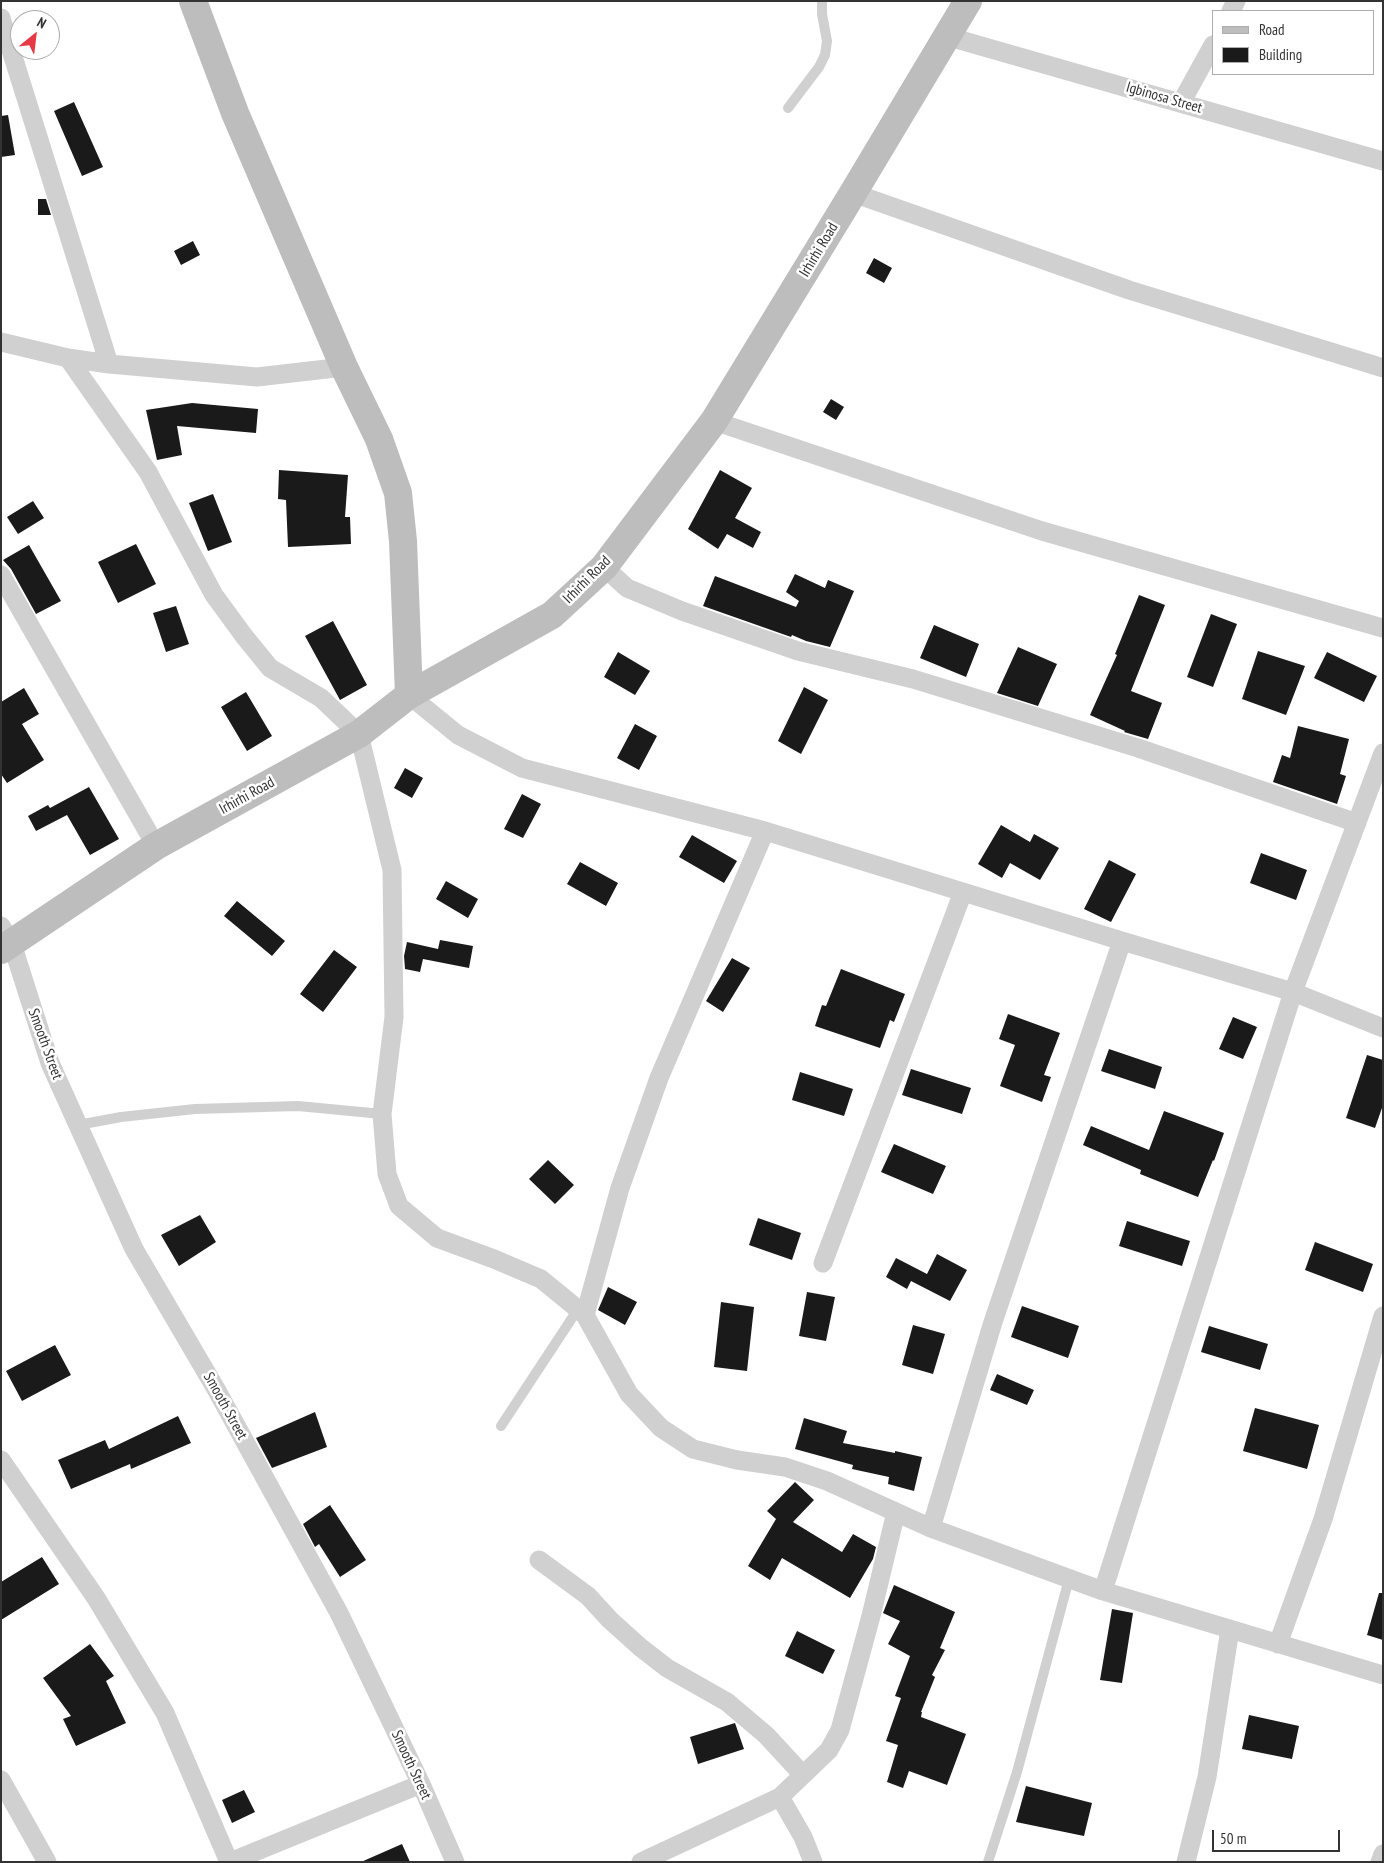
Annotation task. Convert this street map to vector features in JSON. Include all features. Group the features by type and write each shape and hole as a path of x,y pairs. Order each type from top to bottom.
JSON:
{"street":[{"path":"193,1 235,114 344,367 380,439 398,493 403,541 409,695 458,735 522,768 765,831 1293,992 1383,1028"},
{"name":"Irhirhi Road","path":"5,940 156,846 360,734 409,695 552,615 604,567 714,421 968,1"},
{"path":"1,18 109,364"},
{"name":"Igbinosa Street","path":"946,36 1383,161"},
{"path":"1181,103 1212,47"},
{"path":"853,193 1129,290 1383,368"},
{"path":"1,342 68,358 109,364 257,377 344,367"},
{"path":"68,358 148,472 214,594 244,636 270,668 322,698 360,734 392,870 394,1017 382,1114 387,1174 399,1206 437,1238 541,1279 581,1312 628,1394 661,1428 693,1448 738,1460 785,1467 827,1481 931,1528 1068,1579 1383,1675"},
{"path":"714,421 1042,531 1383,628"},
{"path":"604,567 627,588 636,592 682,611 798,651 913,679 1054,722 1138,748 1357,823"},
{"path":"1,575 156,846"},
{"path":"1103,1591 1293,992 1383,753"},
{"path":"581,1312 620,1188 659,1078 765,831"},
{"path":"823,1262 963,892"},
{"name":"Smooth Street","path":"5,940 50,1063 134,1249 216,1389 339,1613 421,1784 455,1862"},
{"path":"931,1528 993,1322 1122,941"},
{"path":"1278,1644 1323,1519 1383,1316"},
{"path":"1,1460 96,1598 164,1713 230,1862 421,1784"},
{"path":"641,1862 780,1797 829,1750 840,1730 871,1616 896,1512"},
{"path":"538,1560 588,1596 622,1631 667,1668 728,1702 766,1735 803,1775"},
{"path":"1186,1862 1207,1777 1230,1629"},
{"path":"1,1780 47,1862"},
{"path":"780,1797 803,1836 813,1862"},
{"path":"1380,1862 1383,1854"}],"lane":[{"path":"788,108 819,68 825,55 827,41 822,14 822,1"},
{"path":"78,1125 121,1117 195,1109 298,1106 382,1114"},
{"path":"501,1426 581,1312"},
{"path":"988,1862 1017,1772 1068,1579"}],"building":[{"path":"74,102 103,167 82,176 54,111"},
{"path":"8,115 15,155 1,157 1,116"},
{"path":"38,199 46,199 51,215 38,215"},
{"path":"193,241 200,255 181,265 174,251"},
{"path":"874,258 892,268 884,283 866,273"},
{"path":"831,399 844,407 836,420 823,412"},
{"path":"192,403 258,409 256,433 177,426 182,455 157,460 146,410"},
{"path":"279,470 348,475 345,517 350,517 351,544 288,547 286,500 278,499"},
{"path":"720,470 752,488 735,518 761,532 753,548 727,534 718,549 688,529"},
{"path":"213,494 232,542 208,551 189,503"},
{"path":"33,501 44,518 18,534 7,517"},
{"path":"136,544 156,584 118,603 98,562"},
{"path":"29,545 61,601 36,614 11,569 3,560"},
{"path":"795,574 825,588 828,580 854,591 830,647 806,641 792,635 791,637 703,606 715,576 796,607 799,601 786,592"},
{"path":"1139,595 1165,605 1131,691 1162,703 1148,739 1124,732 1090,715 1117,655 1115,654"},
{"path":"176,606 189,644 166,652 153,613"},
{"path":"1211,614 1237,624 1213,687 1187,677"},
{"path":"333,621 367,685 340,700 305,636"},
{"path":"934,625 979,644 966,677 920,658"},
{"path":"1018,647 1057,664 1038,706 997,693"},
{"path":"1258,651 1305,666 1286,715 1242,699"},
{"path":"618,652 650,671 635,695 604,677"},
{"path":"1327,652 1377,676 1364,702 1314,678"},
{"path":"804,687 828,700 801,754 778,741"},
{"path":"24,688 39,714 22,724 44,760 7,783 1,774 1,702"},
{"path":"246,692 272,736 247,751 221,707"},
{"path":"635,724 657,736 639,770 617,758"},
{"path":"1298,726 1349,739 1340,774 1346,776 1337,804 1273,782 1282,755 1290,758"},
{"path":"405,768 423,778 412,798 394,788"},
{"path":"89,787 119,839 90,855 67,815 36,831 28,816 48,805 50,808"},
{"path":"522,794 541,804 523,838 504,829"},
{"path":"1001,825 1030,842 1034,834 1059,848 1040,880 1010,863 1002,878 978,864"},
{"path":"692,835 737,861 724,883 679,857"},
{"path":"1261,853 1307,870 1296,900 1250,883"},
{"path":"1109,860 1136,874 1111,922 1084,909"},
{"path":"580,862 618,883 606,906 567,884"},
{"path":"446,881 478,899 468,918 436,899"},
{"path":"237,901 285,941 272,956 224,916"},
{"path":"440,940 473,946 469,968 423,959 420,972 405,969 404,956 407,942 438,949"},
{"path":"334,950 357,967 323,1012 300,994"},
{"path":"732,958 750,968 723,1012 706,1001"},
{"path":"841,969 905,994 894,1022 890,1020 880,1048 815,1026 822,1005 826,1006"},
{"path":"1008,1014 1060,1033 1044,1075 1051,1077 1042,1102 1000,1086 1015,1045 999,1039"},
{"path":"1233,1017 1257,1027 1243,1059 1219,1049"},
{"path":"1109,1049 1162,1067 1155,1089 1101,1071"},
{"path":"1367,1055 1383,1060 1383,1105 1375,1128 1346,1118"},
{"path":"911,1069 971,1088 962,1114 902,1095"},
{"path":"800,1072 853,1089 844,1116 792,1100"},
{"path":"1164,1111 1224,1133 1198,1197 1140,1174 1141,1170 1083,1145 1091,1126 1149,1150"},
{"path":"894,1144 946,1166 933,1194 881,1172"},
{"path":"548,1160 574,1185 555,1204 529,1179"},
{"path":"200,1215 216,1242 179,1266 161,1235"},
{"path":"758,1218 801,1233 792,1260 749,1245"},
{"path":"1127,1221 1190,1241 1182,1266 1119,1246"},
{"path":"1315,1242 1373,1264 1363,1292 1305,1270"},
{"path":"937,1254 967,1270 950,1301 911,1281 907,1289 886,1277 896,1258 927,1274"},
{"path":"608,1287 637,1302 625,1325 598,1310"},
{"path":"807,1292 835,1297 826,1341 799,1336"},
{"path":"721,1302 754,1307 747,1371 714,1367"},
{"path":"1022,1306 1079,1326 1068,1358 1011,1337"},
{"path":"913,1325 945,1334 933,1374 902,1365"},
{"path":"1209,1326 1268,1344 1260,1370 1201,1352"},
{"path":"55,1345 71,1375 22,1401 6,1371"},
{"path":"997,1374 1034,1390 1027,1405 990,1390"},
{"path":"1255,1408 1319,1425 1307,1469 1243,1451"},
{"path":"315,1412 327,1447 272,1468 256,1438"},
{"path":"178,1416 191,1443 131,1469 130,1464 71,1489 58,1460 105,1440 109,1449"},
{"path":"804,1418 847,1431 843,1443 922,1457 914,1491 888,1484 889,1477 852,1469 853,1465 795,1449"},
{"path":"795,1482 814,1500 793,1522 842,1552 853,1534 876,1547 873,1559 850,1598 782,1558 770,1580 748,1566 776,1519 767,1511"},
{"path":"330,1505 366,1560 340,1577 319,1544 315,1547 303,1524"},
{"path":"42,1557 59,1584 1,1620 1,1582"},
{"path":"894,1585 955,1612 940,1648 945,1650 932,1675 935,1677 921,1712 921,1717 966,1734 947,1785 909,1771 903,1788 887,1782 898,1745 886,1741 901,1698 895,1696 910,1656 888,1644 900,1621 883,1613"},
{"path":"1379,1593 1383,1593 1383,1640 1367,1635"},
{"path":"1112,1609 1133,1613 1122,1683 1100,1680"},
{"path":"797,1631 835,1650 823,1674 785,1656"},
{"path":"90,1644 114,1676 106,1681 126,1723 76,1746 63,1719 71,1716 43,1678"},
{"path":"1249,1715 1299,1726 1292,1759 1242,1749"},
{"path":"735,1723 744,1749 698,1764 690,1737"},
{"path":"1026,1786 1092,1803 1084,1836 1016,1822"},
{"path":"244,1790 255,1812 232,1823 222,1800"},
{"path":"402,1844 410,1862 361,1862"}]}
